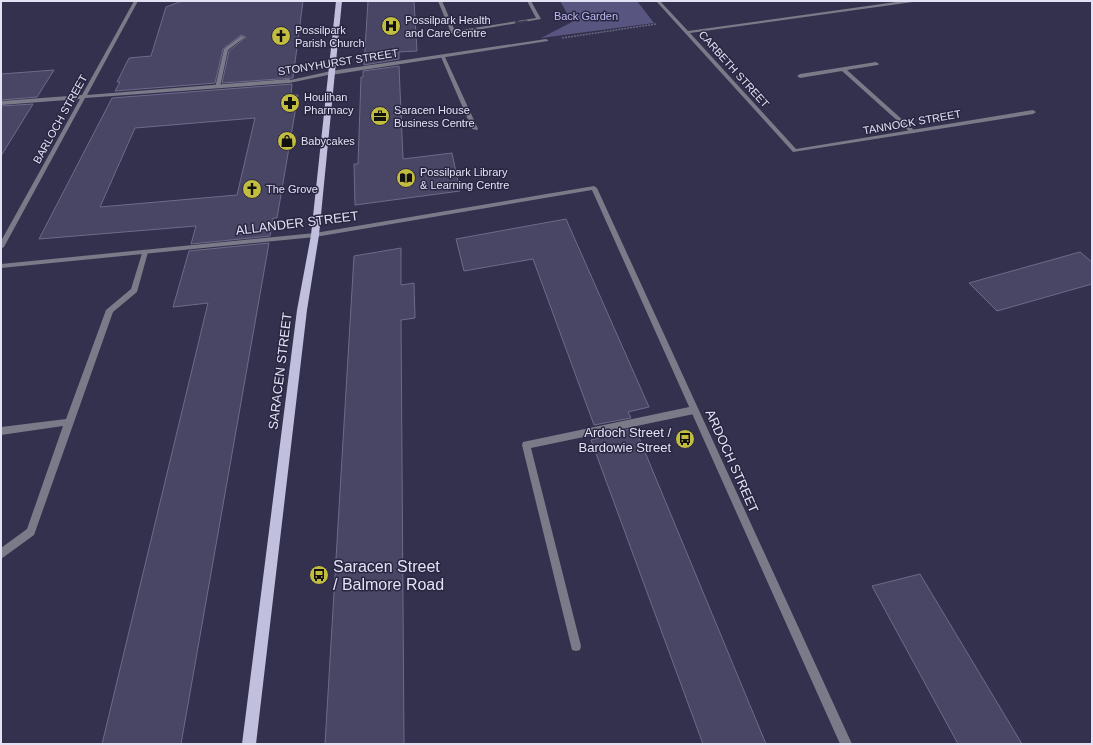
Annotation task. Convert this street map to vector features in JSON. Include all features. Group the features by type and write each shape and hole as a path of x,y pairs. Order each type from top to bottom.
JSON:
{"main road":[{"name":"SARACEN STREET","path":"249,744 302,310 314,235 339,1"}],"street":[{"name":"BARLOCH STREET","path":"1,247 136,1"},
{"path":"440,1 453,33 539,19 529,1"},
{"name":"CARBETH STREET","path":"658,1 795,151"},
{"path":"687,32 912,1"},
{"path":"217,87 226,49 243,37"},
{"name":"STONYHURST STREET","path":"1,103 290,81 331,73 546,40"},
{"path":"443,57 475,130"},
{"path":"800,76 876,64"},
{"path":"843,69 913,132"},
{"name":"TANNOCK STREET","path":"795,151 1032,112"},
{"name":"ALLANDER STREET","path":"1,266 314,235 594,188"},
{"name":"ARDOCH STREET","path":"594,188 846,744"},
{"path":"1,554 31,532 110,310 134,290 145,252"},
{"path":"576,646 526,445 694,410"},
{"path":"1,431 69,422"}],"path":[{"path":"546,40 676,21"}],"green space":[{"name":"Back Garden","path":"560,1 637,1 654,23 541,38 572,22"}],"building":[{"path":"182,1 303,1 293,78 222,83 229,51 246,37 241,35 223,49 215,83 115,91 120,82 117,82 129,58 151,56 166,7"},
{"name":"Possilpark Health and Care Centre","path":"368,1 414,1 417,51 399,52 399,59 364,65"},
{"path":"399,66 403,159 452,153 460,191 355,205 354,164 358,164 361,77 363,77 363,71"},
{"path":"54,70 37,97 1,100 1,74"},
{"path":"292,84 291,95 298,95 277,218 273,218 270,236 191,244 196,226 39,239 112,98","holes":["255,118 237,195 100,207 135,128"]},
{"path":"33,104 1,156 1,106"},
{"path":"566,219 649,407 628,412 631,418 594,425 533,259 464,271 456,239"},
{"path":"269,243 181,744 102,744 208,303 173,307 189,251"},
{"path":"401,248 401,285 414,283 415,318 401,320 404,744 325,744 354,256"},
{"path":"1080,252 1092,262 1092,284 997,311 969,283"},
{"path":"635,428 766,744 703,744 591,440 599,438 598,436"},
{"path":"920,574 1022,744 958,744 872,586"}],"place":[{"name":"Possilpark Health and Care Centre","path":"391,26"},
{"name":"Possilpark Parish Church","path":"281,36"},
{"name":"Houlihan Pharmacy","path":"290,103"},
{"name":"Saracen House Business Centre","path":"380,116"},
{"name":"Babycakes","path":"287,141"},
{"name":"Possilpark Library & Learning Centre","path":"406,178"},
{"name":"The Grove","path":"252,189"},
{"name":"Ardoch Street / Bardowie Street","path":"685,439"},
{"name":"Saracen Street / Balmore Road","path":"319,575"}]}
